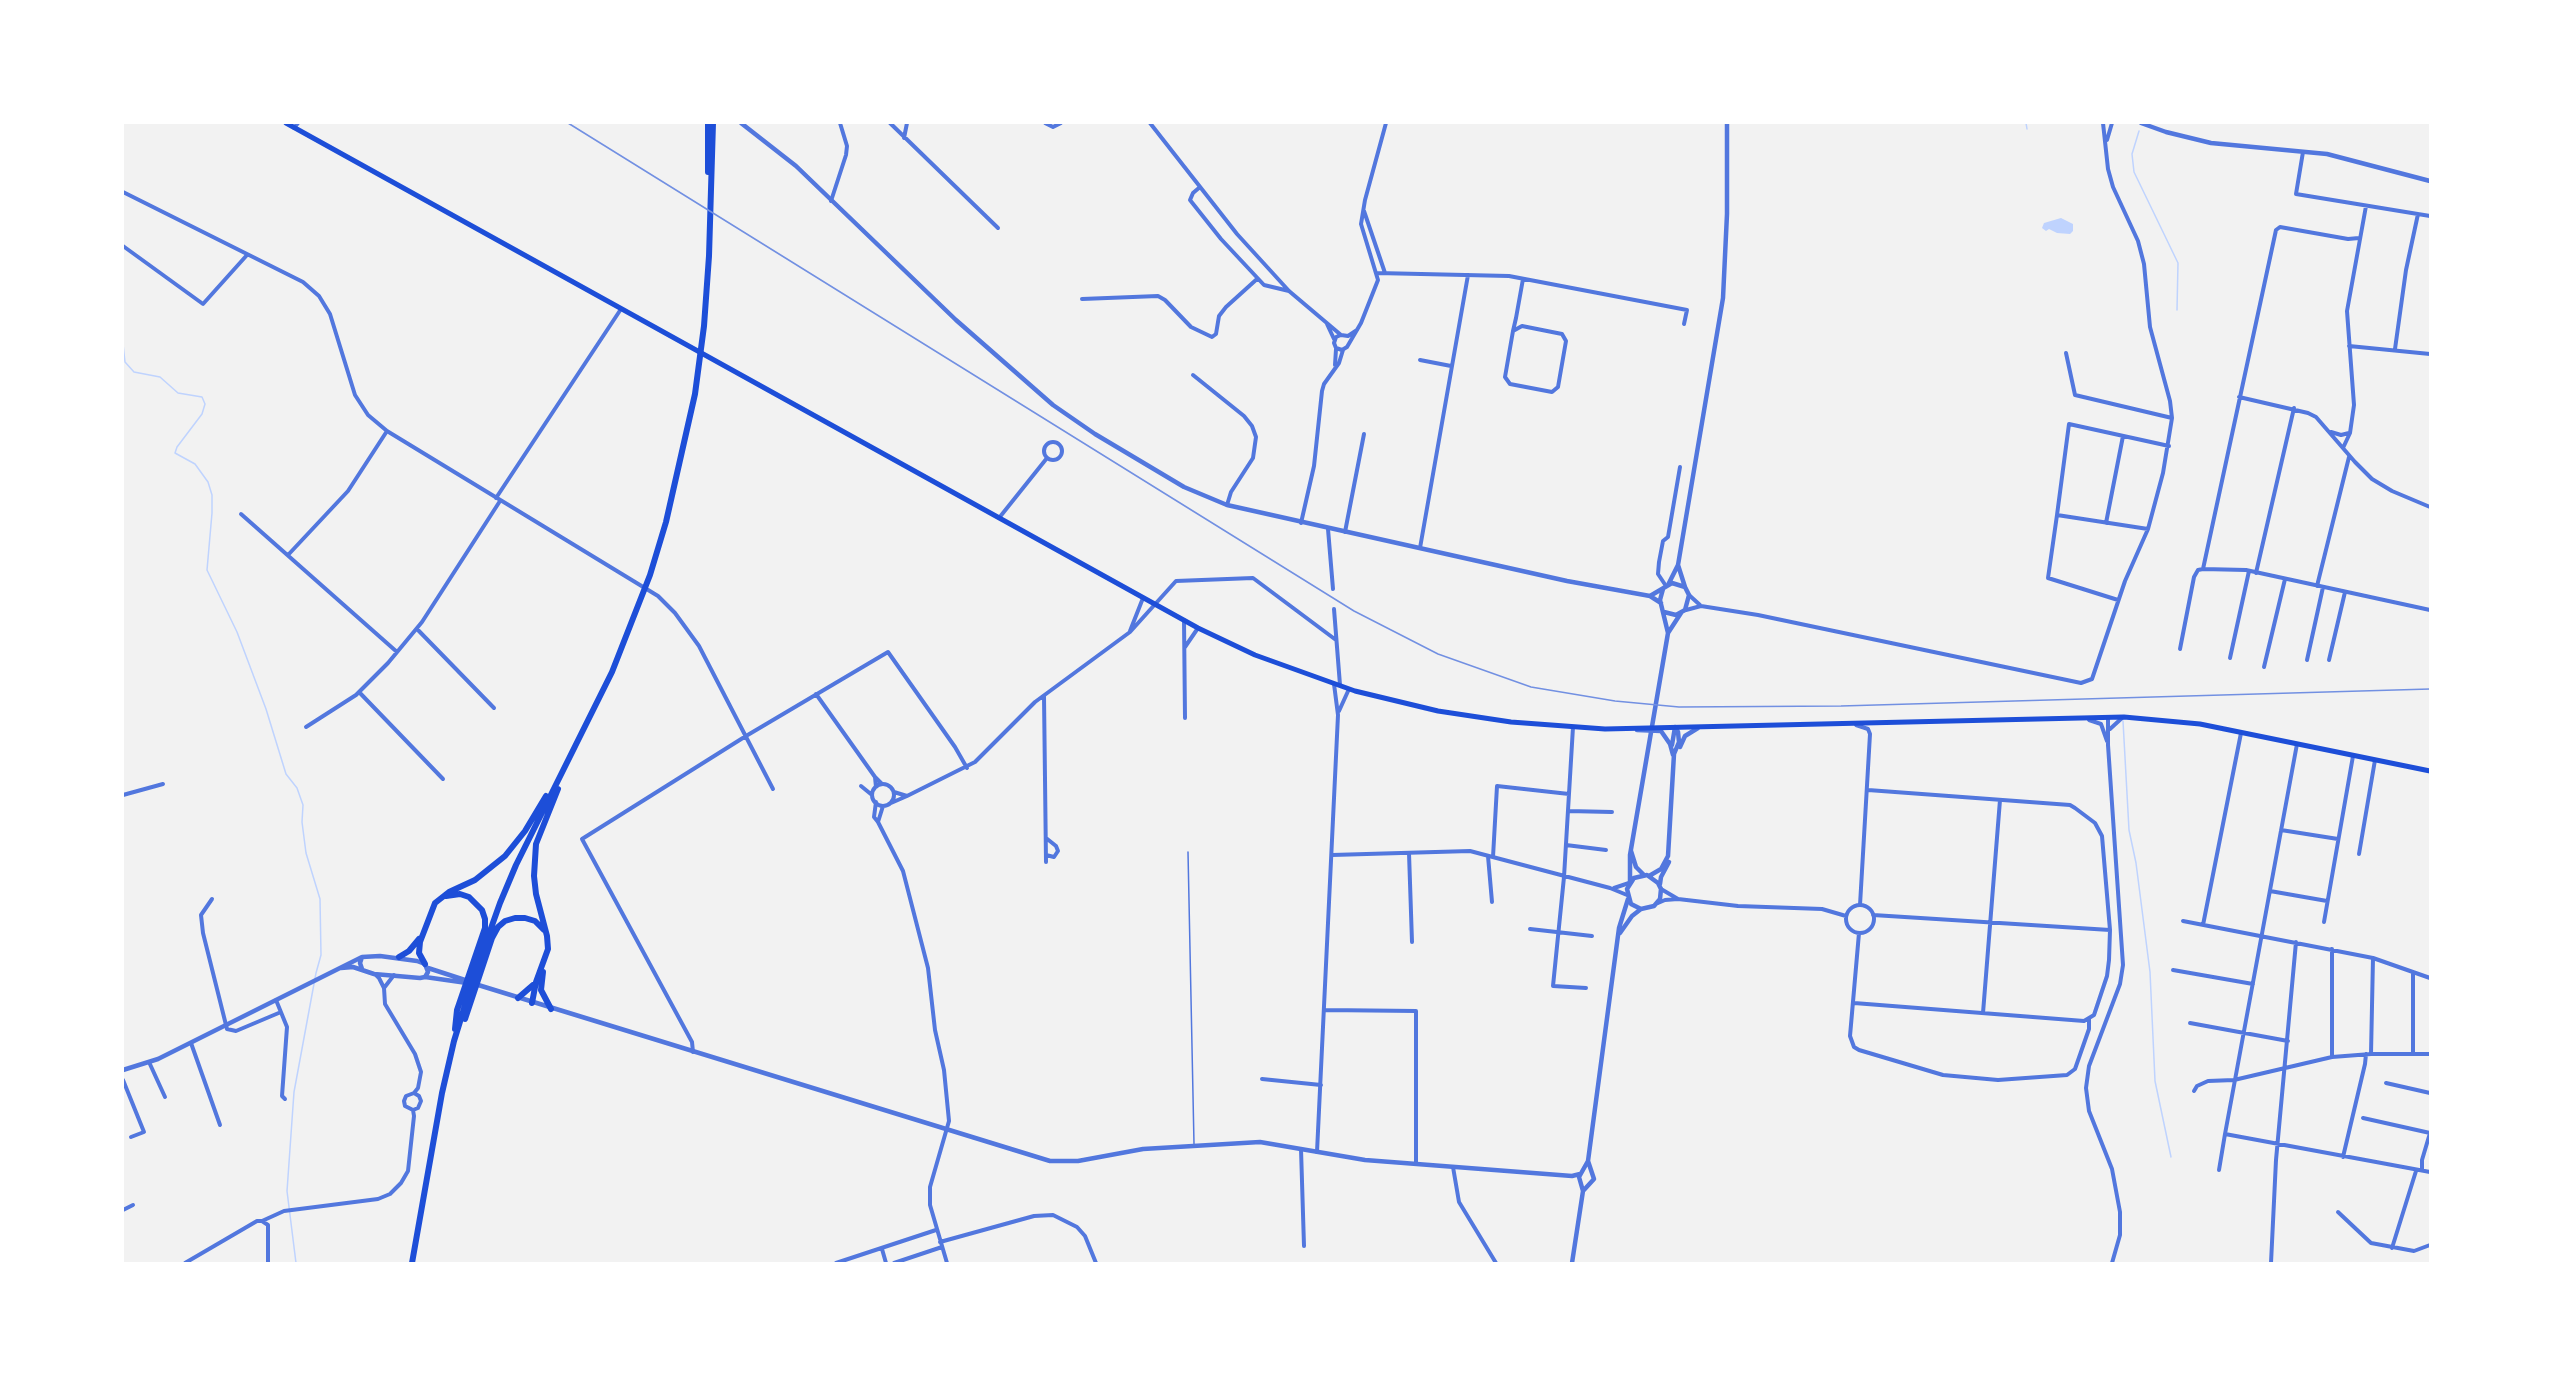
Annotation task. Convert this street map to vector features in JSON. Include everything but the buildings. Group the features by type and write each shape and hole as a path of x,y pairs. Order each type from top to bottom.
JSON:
{"highway":[{"path":"708,123 707,161 711,192"},
{"path":"412,1263 438,1112 454,1041 468,993 516,865 612,672 650,574 674,492 694,394 706,303 713,123"},
{"path":"399,957 409,951 422,933 435,903 475,880 505,856 525,831 579,739"},
{"path":"532,1003 536,982 548,949 536,894 534,876 536,844 579,739"},
{"path":"442,897 460,894 477,903 482,910 485,928 474,976"},
{"path":"468,993 492,938 505,921 525,918 542,927 547,936"},
{"path":"422,933 419,953 426,966"},
{"path":"543,966 542,990 551,1009"},
{"path":"518,998 536,982"},
{"path":"532,1003 542,990"}],"main road":[{"path":"286,123 296,125 621,309 1198,628 1255,655 1349,689 1438,711 1511,722 1573,727 1874,724 2070,716 2124,717 2200,724 2430,771"}],"street":[{"path":"741,123 772,145 956,320 1073,420 1184,487 1227,505 1567,581 1650,596 1660,603 1668,633 1631,851 1630,883 1619,935 1588,1161 1580,1176 1583,1191 1572,1263"},
{"path":"831,201 847,146 840,123"},
{"path":"890,123 998,228"},
{"path":"904,139 908,123"},
{"path":"1045,123 1053,127 1061,123"},
{"path":"1150,123 1163,143 1237,234 1289,291 1343,336 1349,344"},
{"path":"1332,372 1339,363 1343,350 1357,330 1378,280 1361,224 1386,123"},
{"path":"1660,603 1678,565 1723,298 1728,214 1727,123"},
{"path":"1664,612 1671,615 1701,606 1800,624 2081,683 2088,682 2094,675 2118,600 2148,529 2169,446 2172,418 2170,401 2151,327 2144,264 2138,242 2113,187 2108,169 2103,123"},
{"path":"2106,144 2112,123"},
{"path":"2141,123 2211,143 2327,154 2430,181"},
{"path":"2303,152 2296,194 2430,216"},
{"path":"1200,186 1193,193 1191,200 1257,279 1264,285 1289,291"},
{"path":"123,192 303,282 319,296 330,314 348,378 355,395 368,415 387,431 658,596 675,613 699,646 772,789"},
{"path":"2343,448 2350,433 2354,405 2347,311 2358,238 2366,206"},
{"path":"1364,209 1385,273"},
{"path":"2395,350 2406,270 2418,214"},
{"path":"2203,568 2276,230 2280,227 2348,239 2358,238"},
{"path":"123,246 203,304 248,255"},
{"path":"1377,273 1523,279 1687,310 1684,324"},
{"path":"1420,548 1468,275"},
{"path":"1082,299 1158,296 1165,300 1191,327 1212,337 1216,334 1219,316 1257,279"},
{"path":"1513,331 1522,326 1562,334 1566,341 1558,387 1552,392 1510,384 1505,377 1513,331 1523,279"},
{"path":"306,728 359,692 417,629 621,309"},
{"path":"1516,318 1522,326"},
{"path":"1301,523 1314,466 1322,391 1335,364 1336,348 1327,324"},
{"path":"1334,339 1357,330"},
{"path":"2349,346 2430,354 2430,348"},
{"path":"1336,348 1343,350"},
{"path":"2066,353 2075,395 2172,418"},
{"path":"1420,360 1451,366"},
{"path":"1193,375 1244,416 1252,426 1256,437 1253,458 1231,492 1227,505"},
{"path":"2239,397 2294,408 2316,417 2349,457 2373,479 2392,491 2430,507"},
{"path":"2256,573 2294,408"},
{"path":"2118,600 2048,578 2069,424 2169,446"},
{"path":"2327,430 2341,435 2350,433"},
{"path":"288,555 348,491 387,431"},
{"path":"1344,532 1364,434"},
{"path":"2106,523 2123,436"},
{"path":"1051,441 1060,445 1061,455 1052,460 1047,458 1044,449 1046,444 1051,441"},
{"path":"2317,586 2349,457"},
{"path":"999,518 1047,458"},
{"path":"1666,587 1658,574 1659,562 1663,541 1668,537 1680,467"},
{"path":"241,514 397,652"},
{"path":"2057,515 2148,529"},
{"path":"1328,529 1333,589"},
{"path":"1678,565 1689,595 1701,606"},
{"path":"2180,649 2194,577 2198,570 2203,568 2249,571 2430,610"},
{"path":"2230,658 2249,571"},
{"path":"883,806 967,768 1044,695 1130,632 1173,583 1180,580 1253,578 1336,640"},
{"path":"2264,667 2286,579"},
{"path":"1650,596 1676,583 1685,587"},
{"path":"2307,660 2323,587"},
{"path":"2329,660 2345,592"},
{"path":"1668,633 1683,611 1689,595"},
{"path":"1130,632 1143,598"},
{"path":"1334,609 1340,686"},
{"path":"1184,620 1185,718"},
{"path":"1183,650 1192,633 1198,628"},
{"path":"417,629 494,708"},
{"path":"693,1053 692,1042 582,839 746,736 888,652 955,747 967,768"},
{"path":"1317,1152 1338,715 1334,684"},
{"path":"1338,715 1349,689"},
{"path":"359,692 443,779"},
{"path":"816,694 875,777 894,792 907,796"},
{"path":"1044,695 1046,862"},
{"path":"2070,716 2097,721 2103,727 2108,745"},
{"path":"2103,727 2108,716"},
{"path":"2108,716 2108,745 2124,946 2123,965 2120,984 2088,1066 2086,1088 2089,1111 2112,1168 2120,1212 2120,1235 2112,1263"},
{"path":"2109,729 2124,717"},
{"path":"1850,723 1863,727 1870,734"},
{"path":"1860,905 1870,734 1874,724"},
{"path":"1674,760 1685,736 1702,726"},
{"path":"1573,727 1564,877 1553,986 1586,988"},
{"path":"1657,904 1668,856 1674,760 1672,738 1675,727"},
{"path":"1631,728 1644,732 1661,731 1670,744 1674,760"},
{"path":"2203,926 2241,733"},
{"path":"2219,1170 2297,744"},
{"path":"2324,922 2353,756"},
{"path":"2359,854 2375,760"},
{"path":"873,795 875,777"},
{"path":"123,795 163,784"},
{"path":"882,784 875,788 861,786 873,795 876,802 874,817 903,871 928,968 935,1030 944,1070 949,1121 930,1187 930,1205 947,1263"},
{"path":"1492,902 1490,856 1497,786 1569,794"},
{"path":"1854,1003 2079,1021 2089,1019 2094,1015 2107,976 2110,930 2102,836 2095,823 2070,805 1868,790"},
{"path":"891,803 894,792"},
{"path":"1983,1013 2000,800"},
{"path":"876,802 883,806"},
{"path":"878,822 883,806"},
{"path":"1568,811 1612,812"},
{"path":"2281,830 2338,839"},
{"path":"1046,838 1056,846 1058,851 1054,858 1046,855"},
{"path":"1566,845 1606,850"},
{"path":"1332,855 1470,851 1611,888 1618,888 1661,869 1668,856"},
{"path":"1631,851 1636,867 1657,880 1661,888 1678,899"},
{"path":"1409,853 1412,942"},
{"path":"1611,888 1628,897 1635,907 1641,909 1650,908 1665,900 1678,899 1738,906 1822,909 1846,916"},
{"path":"2270,891 2327,901"},
{"path":"212,899 201,915 202,933 227,1029 236,1031 281,1012"},
{"path":"1860,905 1867,907 1873,915 1871,928 1859,933 1847,926 1846,916 1850,909 1860,905"},
{"path":"1619,935 1632,916 1641,909"},
{"path":"1873,915 2110,930"},
{"path":"2183,921 2373,958 2430,978"},
{"path":"1530,929 1592,936"},
{"path":"1859,933 1850,1036 1854,1047 1943,1076 1987,1079 2067,1075 2072,1073 2086,1038 2089,1019"},
{"path":"2271,1263 2278,1144 2296,942"},
{"path":"2332,949 2332,1057"},
{"path":"362,957 360,963 362,969"},
{"path":"123,1070 149,1062 190,1043 362,957 399,957 473,984"},
{"path":"2343,1157 2368,1054 2373,958"},
{"path":"425,977 426,966"},
{"path":"341,968 362,969 380,978 386,1004 419,1065 420,1083 414,1093"},
{"path":"2173,970 2253,984"},
{"path":"2413,972 2413,1054"},
{"path":"374,974 425,977 473,984 1036,1158 1065,1162 1143,1149 1194,1144 1260,1142 1365,1160 1572,1176 1580,1176 1588,1170 1593,1173"},
{"path":"384,988 394,975"},
{"path":"276,1000 287,1027 288,1036 282,1096 285,1100"},
{"path":"1325,1010 1416,1011 1416,1164"},
{"path":"2190,1023 2288,1041"},
{"path":"190,1043 220,1125"},
{"path":"2194,1091 2197,1086 2208,1081 2234,1080 2332,1057 2368,1054 2430,1054"},
{"path":"149,1062 165,1097"},
{"path":"1262,1079 1321,1085"},
{"path":"123,1080 144,1132 131,1137"},
{"path":"2386,1083 2430,1093"},
{"path":"414,1093 421,1101 420,1106 412,1110 407,1108 404,1101 408,1094 414,1093"},
{"path":"185,1263 257,1221 284,1211 378,1199 390,1194 401,1183 408,1171 414,1119 412,1110"},
{"path":"2363,1118 2430,1133 2422,1168"},
{"path":"2225,1134 2416,1171 2422,1168"},
{"path":"1301,1149 1304,1246"},
{"path":"1583,1191 1594,1179 1588,1161"},
{"path":"1453,1166 1460,1202 1478,1237 1496,1263"},
{"path":"2422,1168 2430,1172"},
{"path":"2392,1248 2416,1171"},
{"path":"1580,1176 1585,1184 1590,1184"},
{"path":"123,1210 133,1205"},
{"path":"2338,1212 2371,1244 2414,1251 2430,1245"},
{"path":"940,1242 1034,1216 1053,1215 1077,1227 1085,1236 1096,1263"},
{"path":"262,1221 268,1225 268,1263"},
{"path":"836,1263 936,1230"},
{"path":"894,1263 942,1247"},
{"path":"882,1249 886,1263"}],"lane":[{"path":"1188,852 1194,1144"}],"water":[{"path":"2061,218 2073,224 2073,231 2070,234 2057,233 2049,229 2046,231 2042,228 2044,223"}],"waterway":[{"path":"2026,123 2027,129"},
{"path":"2139,131 2132,154 2134,172 2178,263 2177,310"},
{"path":"123,344 125,362 134,372 160,377 178,393 202,397 205,404 202,414 175,453 195,464 208,482 212,495 212,513 207,570 237,632 266,709 286,774 297,788 303,805 302,822 306,853 320,899 321,955 294,1092 287,1191 296,1263"},
{"path":"2123,721 2129,830 2136,863 2150,972 2155,1081 2171,1157"}],"railway":[{"path":"568,123 1354,611 1438,654 1531,687 1615,701 1679,707 1841,706 2430,689"}]}
